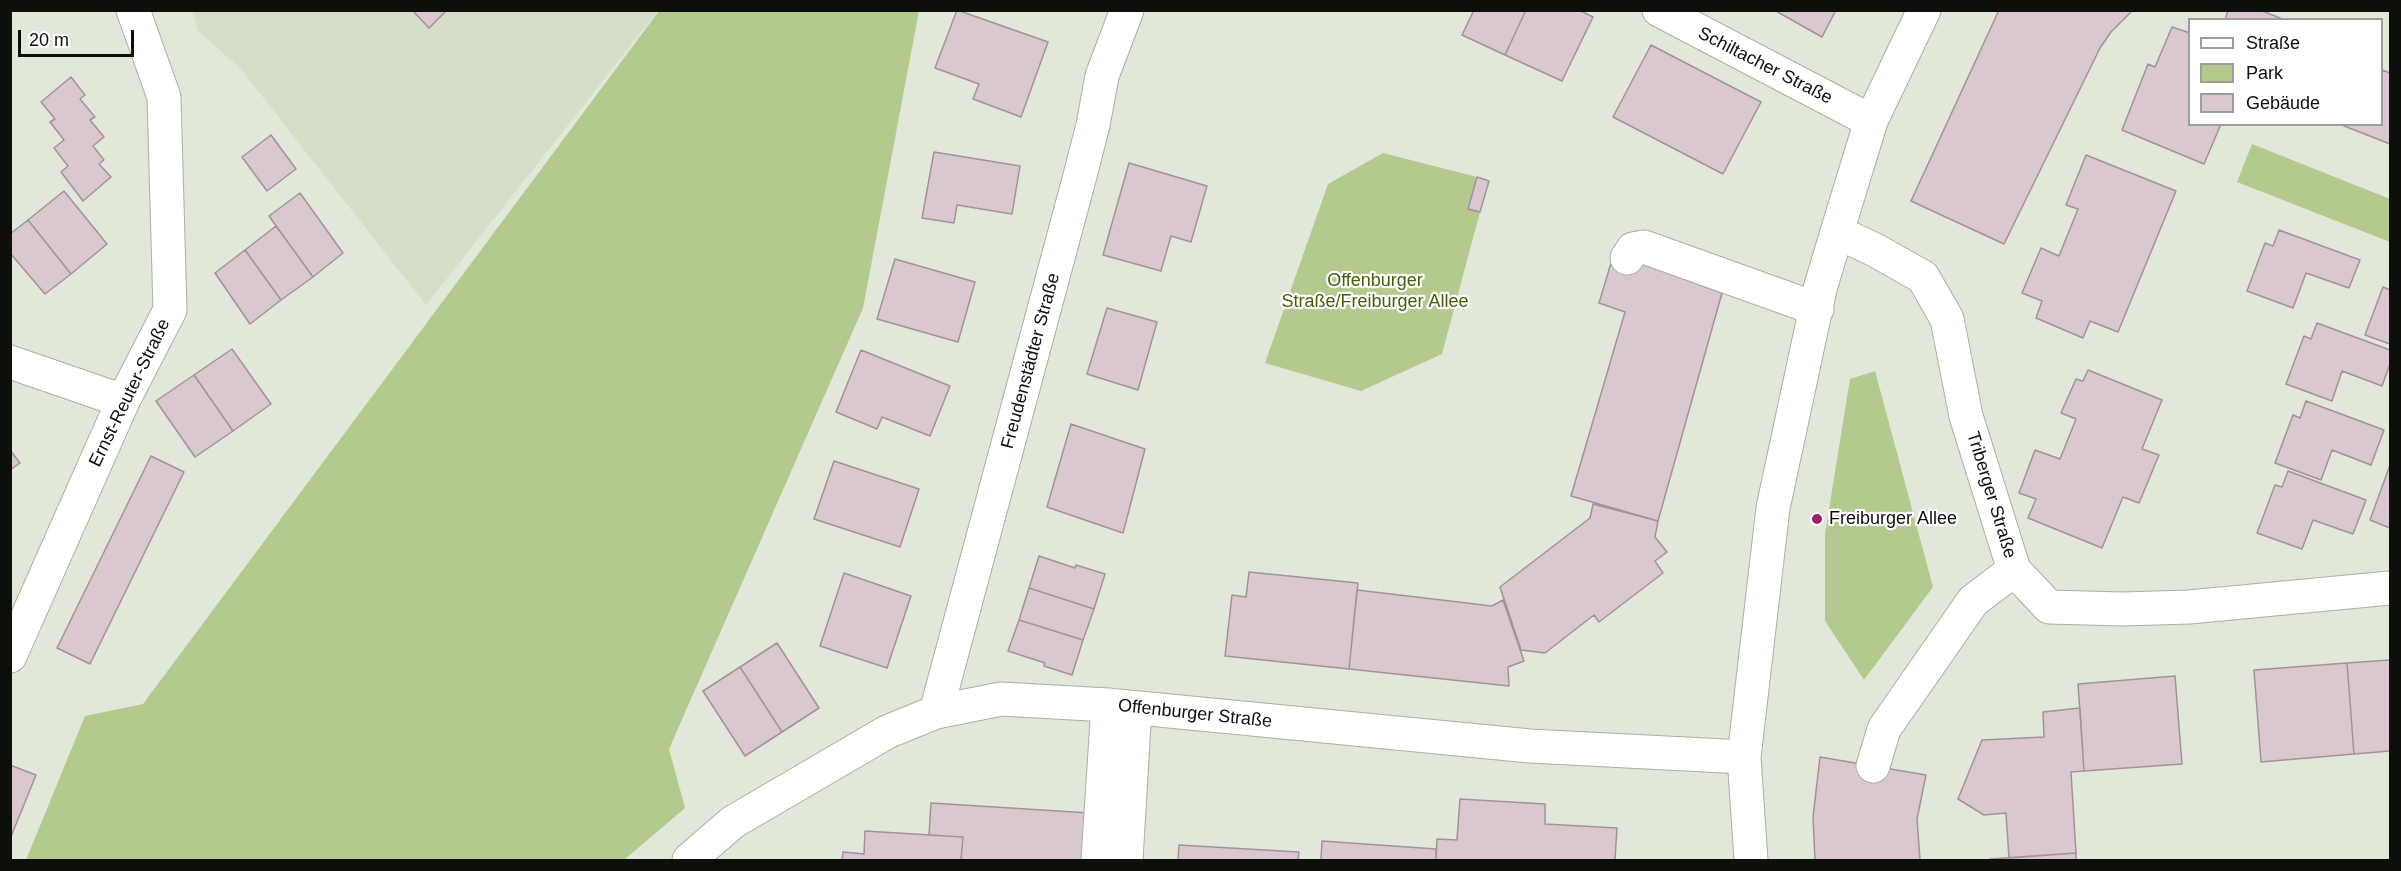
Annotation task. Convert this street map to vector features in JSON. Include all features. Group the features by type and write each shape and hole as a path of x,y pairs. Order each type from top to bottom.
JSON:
{"street":[{"name":"Ernst-Reuter-Straße","path":"10,656 123,401 170,310 164,97 133,10"},
{"name":"Freudenstädter Straße","path":"936,712 1094,125 1102,76 1127,10"},
{"name":"Schiltacher Straße","path":"1659,10 1871,121"},
{"path":"1751,861 1744,757 1773,508 1820,289 1837,232 1871,121 1924,10"},
{"name":"Triberger Straße","path":"1837,232 1923,277 1947,319 1966,416 2014,570 2049,607 2123,609 2189,607 2391,588"},
{"path":"1627,258 1633,249 1644,247 1817,309"},
{"path":"10,362 123,401"},
{"path":"1873,766 1884,729 1973,601 2014,570"},
{"name":"Offenburger Straße","path":"689,861 733,822 887,732 936,712 1001,699 1121,706 1530,746 1744,757"},
{"path":"1098,861 1121,706"},
{"path":"1121,706 1126,861"}],"shaded area":[{"path":"192,11 658,11 426,305 240,68 198,31"}],"green space":[{"path":"659,11 919,11 863,308 669,749 685,808 624,860 26,860 85,716 143,704"},
{"path":"2252,144 2390,199 2390,242 2237,182"},
{"name":"Offenburger Straße/Freiburger Allee","path":"1383,153 1477,177 1468,209 1480,212 1442,354 1361,391 1265,363 1328,184"},
{"path":"1875,371 1933,587 1864,680 1825,621 1825,534 1850,379"}],"building":[{"path":"412,10 447,10 429,28"},
{"path":"957,10 1048,42 1021,117 973,99 979,84 935,68"},
{"path":"1474,10 1526,10 1505,55 1462,35"},
{"path":"1526,10 1579,10 1593,17 1562,81 1505,55"},
{"path":"1774,10 1836,10 1822,37"},
{"path":"1999,10 2133,10 2111,32 2100,48 2004,244 1911,201"},
{"path":"2228,10 2260,10 2280,18 2226,18"},
{"path":"2172,27 2188,32 2188,126 2220,126 2204,164 2122,130 2148,64 2155,67"},
{"path":"1651,45 1761,102 1723,174 1613,117"},
{"path":"2383,70 2390,73 2390,144 2344,126 2383,126"},
{"path":"71,77 85,95 80,99 95,117 90,120 104,137 93,146 104,160 99,164 111,177 83,201 61,172 68,166 54,148 64,140 50,122 55,119 41,102"},
{"path":"271,135 296,169 267,191 242,157"},
{"path":"934,152 1020,166 1012,214 957,205 954,223 922,218"},
{"path":"2086,155 2176,191 2118,332 2090,321 2083,338 2036,318 2042,301 2022,293 2041,248 2059,256 2078,209 2066,205"},
{"path":"1129,163 1207,186 1191,242 1171,236 1161,271 1103,255"},
{"path":"1477,177 1489,181 1480,212 1468,209"},
{"path":"64,191 107,244 71,274 28,220"},
{"path":"300,193 343,253 313,277 269,216"},
{"path":"28,220 71,274 45,294 10,253 10,234"},
{"path":"276,226 313,277 281,300 245,250"},
{"path":"2279,230 2360,260 2349,288 2306,273 2293,308 2247,291 2265,243 2273,246"},
{"path":"245,250 281,300 250,324 215,273"},
{"path":"1614,253 1722,293 1658,521 1571,496 1625,312 1599,303"},
{"path":"895,259 975,282 958,342 877,319"},
{"path":"2383,287 2390,290 2390,344 2365,335"},
{"path":"1107,308 1157,322 1138,390 1087,374"},
{"path":"2317,323 2390,350 2390,364 2382,386 2342,371 2332,401 2286,384 2304,336 2311,339"},
{"path":"232,349 271,404 233,431 194,375"},
{"path":"861,350 950,386 930,436 882,417 877,429 836,412"},
{"path":"2088,370 2162,400 2142,449 2159,455 2139,503 2123,497 2102,548 2028,518 2036,499 2019,493 2035,450 2060,459 2076,419 2061,413 2076,379 2083,381"},
{"path":"194,375 233,431 195,457 156,401"},
{"path":"2306,401 2384,430 2371,465 2332,450 2321,480 2275,463 2293,415 2300,418"},
{"path":"1071,424 1145,449 1123,533 1047,507"},
{"path":"10,450 20,463 10,470"},
{"path":"151,456 184,472 90,664 57,648"},
{"path":"834,461 919,489 900,547 814,519"},
{"path":"2390,465 2390,528 2370,520"},
{"path":"2288,471 2366,500 2353,534 2313,520 2302,549 2257,533 2275,485 2282,487"},
{"path":"1593,504 1658,521 1655,537 1667,552 1655,561 1663,573 1599,622 1594,615 1545,653 1521,650 1500,587 1590,518"},
{"path":"1039,556 1075,568 1076,565 1105,574 1094,609 1029,588"},
{"path":"1249,572 1358,583 1349,669 1225,656 1232,595 1246,597"},
{"path":"844,573 911,596 887,668 820,646"},
{"path":"1029,588 1094,609 1083,640 1019,620"},
{"path":"1357,590 1492,606 1503,600 1524,661 1508,667 1509,686 1349,669"},
{"path":"1019,620 1083,640 1072,675 1008,651"},
{"path":"777,643 819,708 782,732 740,667"},
{"path":"2390,660 2390,751 2354,754 2347,663"},
{"path":"2347,663 2354,754 2261,762 2254,670"},
{"path":"740,667 782,732 745,756 703,691"},
{"path":"2175,676 2182,764 2084,771 2078,684"},
{"path":"2080,708 2084,771 2071,772 2076,853 2009,858 2006,813 1984,815 1958,799 1982,740 2044,737 2043,712"},
{"path":"1820,757 1926,775 1917,819 1920,860 1815,860 1813,817"},
{"path":"10,765 36,775 10,839"},
{"path":"1460,799 1545,804 1545,824 1617,828 1615,860 1436,860 1437,839 1457,840"},
{"path":"931,803 1090,813 1087,860 961,860 963,837 929,835"},
{"path":"865,831 963,837 961,860 842,860 843,852 864,854"},
{"path":"1322,841 1436,849 1436,860 1321,860"},
{"path":"1179,845 1299,852 1298,860 1178,860"},
{"path":"2076,853 2076,860 1990,860 1990,859"}],"place":[{"name":"Freiburger Allee","path":"1817,519"}]}
